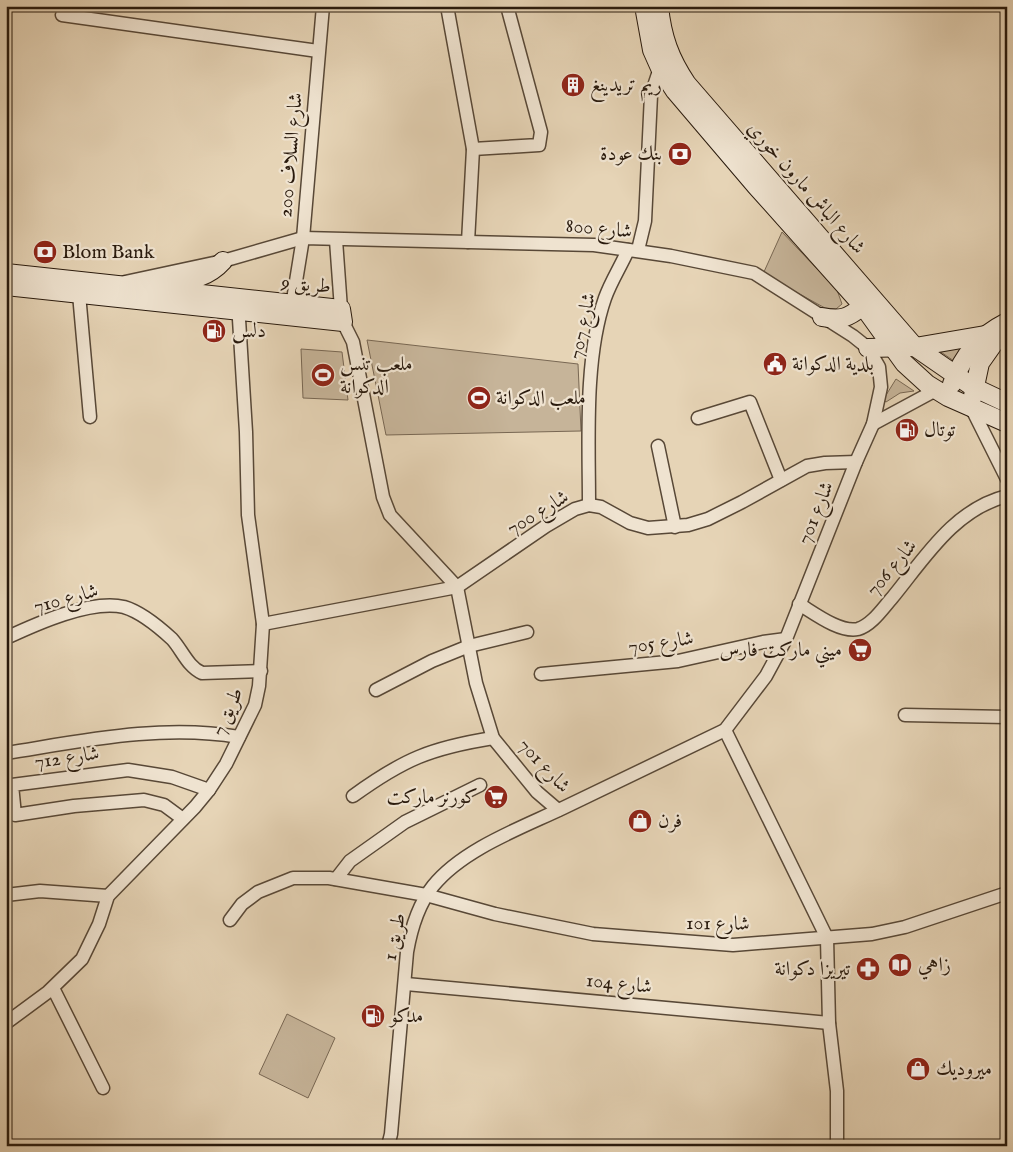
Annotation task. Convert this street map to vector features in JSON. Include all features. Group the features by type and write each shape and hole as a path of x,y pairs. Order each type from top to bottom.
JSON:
{"main road":[{"path":"644,6 652,50 660,68 675,91 755,185 863,306 914,374 942,393 972,409 1007,423"},
{"name":"شارع الباش مارون خوري","path":"659,6 664,42 673,64 687,84 915,347 973,387 1007,403"},
{"path":"148,289 202,277 211,273 223,261"},
{"name":"9 طريق","path":"6,273 148,289 238,306"},
{"name":"9 طريق","path":"6,286 342,316"},
{"path":"822,317 842,320 849,318 863,306"},
{"path":"868,348 915,347 985,334 1007,323"},
{"path":"972,409 973,387 980,363 1007,323"},
{"path":"942,393 956,374 969,350 985,334"}],"street":[{"name":"200 شارع السلاف","path":"292,311 303,238 323,6"},
{"path":"447,6 473,149 468,242"},
{"path":"473,149 539,145 541,132 507,6"},
{"path":"62,15 318,51"},
{"name":"شارع 707","path":"589,505 589,432 594,345 605,298 633,250 645,221 651,94 660,68"},
{"name":"800 شارع","path":"112,285 223,261 303,238 565,244 633,250 754,273 868,348"},
{"path":"336,240 342,316 353,342 384,497 390,515 457,587"},
{"path":"79,294 90,417"},
{"name":"7 طريق","path":"8,1016 53,988 82,959 99,924 108,896 209,790 226,764 254,705 260,672 263,624 248,515 246,432 238,306"},
{"name":"شارع 701","path":"457,587 480,699 493,738 537,792 558,810 724,730 766,676 786,640 856,462 873,424 881,380 879,367 868,348"},
{"path":"873,424 942,393"},
{"path":"698,418 750,402 781,480"},
{"path":"972,409 1007,479"},
{"path":"658,446 676,527"},
{"name":"شارع 700","path":"263,624 457,587 546,526 575,509 589,505 602,507 630,523 648,528 676,527 708,519 807,466 825,463 856,462"},
{"name":"شارع 706","path":"799,604 840,626 859,628 870,622 886,605 960,518 986,504 1007,496"},
{"name":"شارع 710","path":"6,638 67,614 87,609 116,606 135,612 160,629 173,640 195,670 202,673 260,672"},
{"path":"376,690 432,661 469,646 527,632"},
{"name":"شارع 705","path":"541,674 678,660 763,642 786,640"},
{"path":"905,715 1007,717"},
{"path":"724,730 827,938 829,1023 837,1091 837,1146"},
{"path":"6,753 80,741 169,732 201,732 239,738"},
{"path":"353,796 397,766 421,754 493,738"},
{"name":"شارع 712","path":"183,819 164,805 144,800 74,806 15,815 12,785 128,770 172,776 209,790"},
{"path":"336,878 350,860 405,822 480,785"},
{"name":"طريق 1","path":"388,1146 391,1134 410,934 426,895 462,859 530,822 558,810"},
{"name":"شارع 101","path":"230,920 242,904 258,892 275,885 293,878 336,878 426,895 495,914 617,936 733,945 872,934 906,927 1007,893"},
{"path":"6,894 40,891 108,896"},
{"name":"شارع 104","path":"406,984 829,1023"},
{"path":"53,988 102,1088"}],"shaded area":[{"path":"782,232 837,290 842,304 836,309 825,308 763,274"},
{"name":"ملعب الدكوانة","path":"367,340 578,364 581,431 386,435"},
{"path":"967,344 954,361 938,350"},
{"name":"ملعب تنس الدكوانة","path":"301,349 342,352 348,400 303,398"},
{"path":"896,379 914,391 900,393 886,402 883,400"},
{"path":"287,1014 335,1038 308,1098 259,1074"}],"place":[{"name":"ريم تريدينغ","path":"573,85"},
{"name":"بنك عودة","path":"680,154"},
{"name":"Blom Bank","path":"45,252"},
{"name":"دلس","path":"214,331"},
{"name":"بلدية الدكوانة","path":"775,364"},
{"name":"ملعب تنس الدكوانة","path":"323,375"},
{"name":"ملعب الدكوانة","path":"479,398"},
{"name":"توتال","path":"907,430"},
{"name":"ميني ماركت فارس","path":"860,650"},
{"name":"كورنر ماركت","path":"496,797"},
{"name":"فرن","path":"640,821"},
{"name":"زاهي","path":"900,965"},
{"name":"تيريزا دكوانة","path":"868,969"},
{"name":"مدكو","path":"373,1016"},
{"name":"ميروديك","path":"918,1069"}]}
